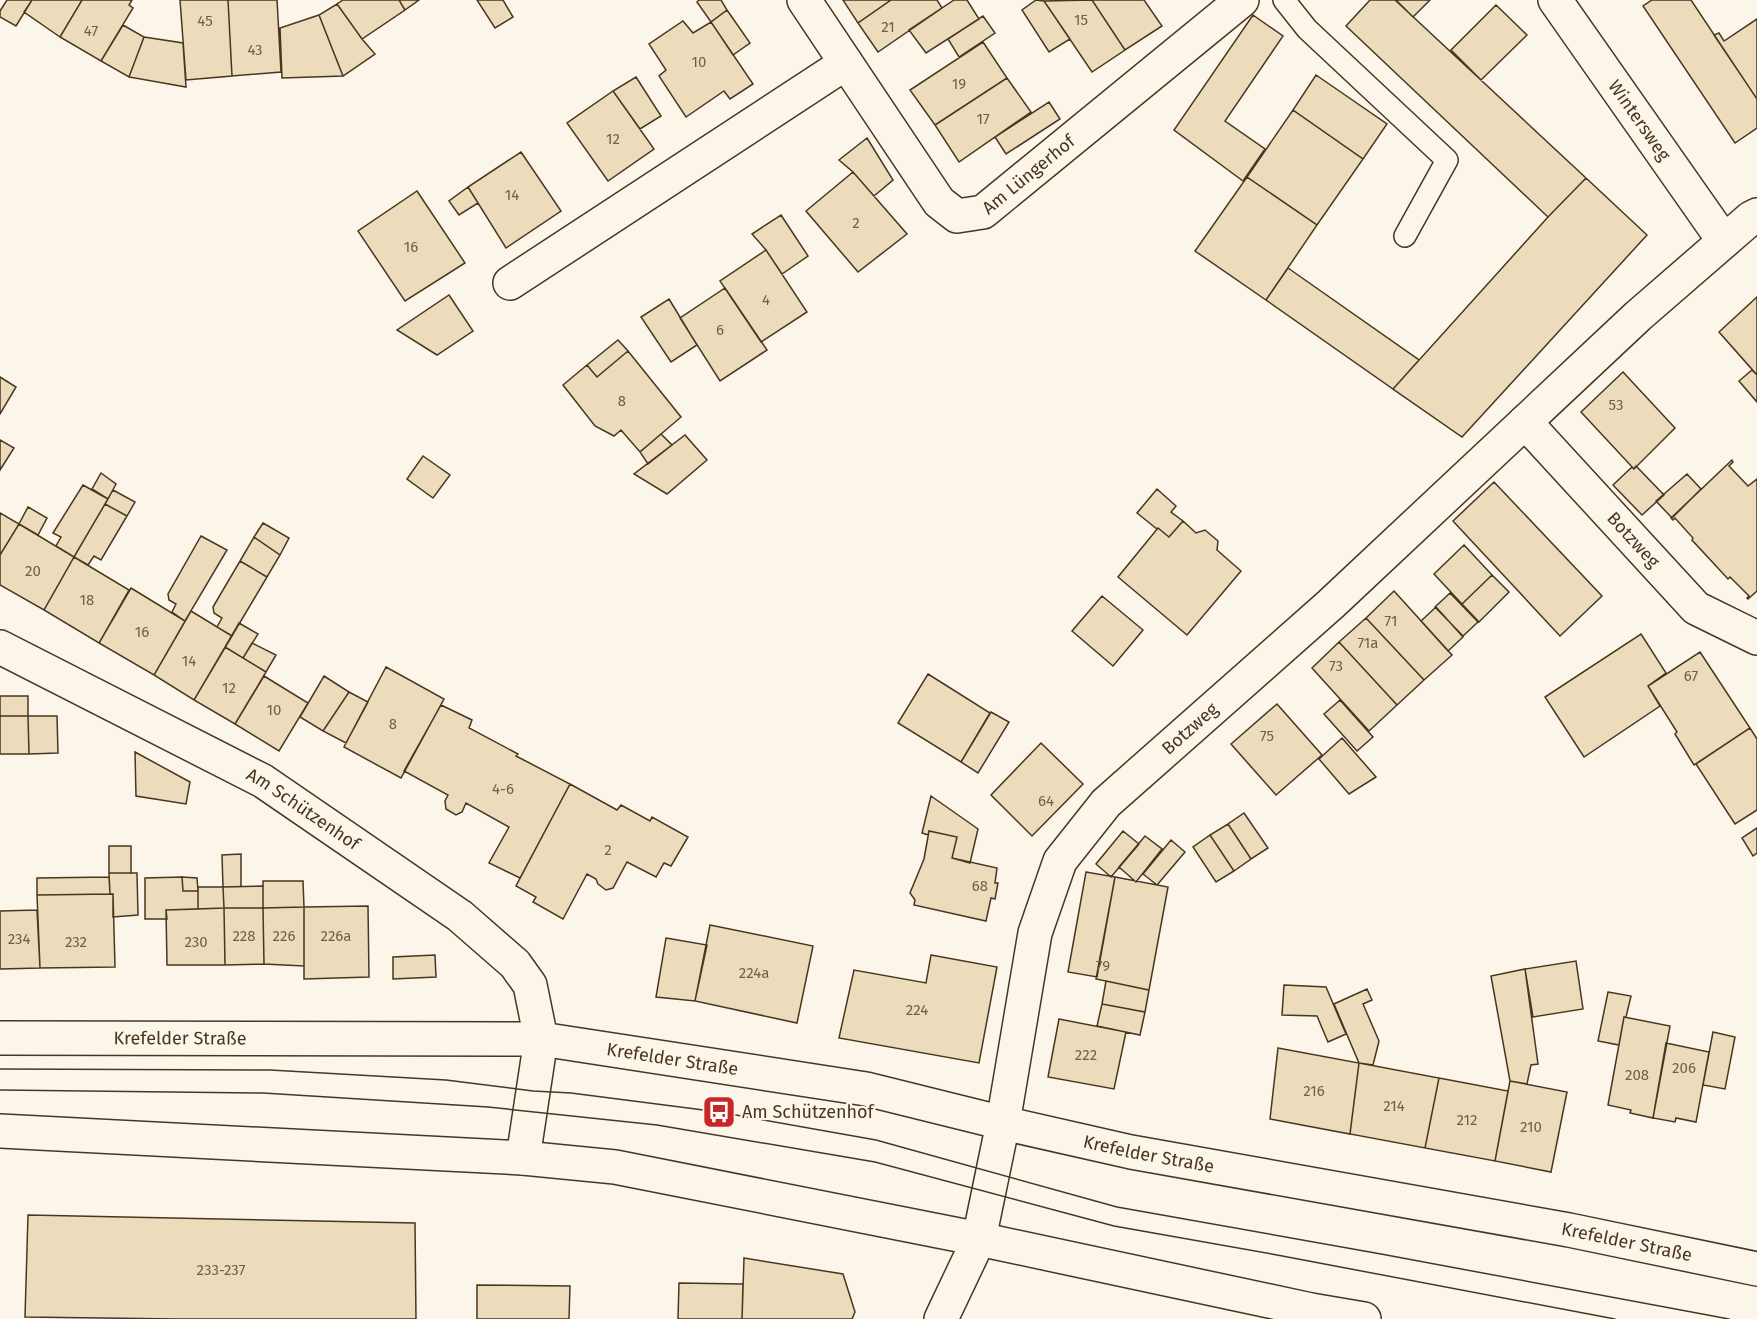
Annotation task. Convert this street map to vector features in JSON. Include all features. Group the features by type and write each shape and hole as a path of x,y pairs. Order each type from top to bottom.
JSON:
{"street":[{"name":"Am Lüngerhof","path":"804,0 939,202 957,216 983,212 1242,0"},
{"name":"Wintersweg","path":"1555,0 1724,242"},
{"path":"510,284 846,63"},
{"name":"Botzweg","path":"941,1319 979,1239 1003,1123 1035,933 1060,861 1106,803 1331,604 1638,316 1757,215"},
{"name":"Botzweg","path":"1525,422 1696,608 1757,638"},
{"name":"Am Schützenhof","path":"0,647 263,781 460,916 515,964 530,985 541,1039"},
{"name":"Krefelder Straße","path":"0,1038 541,1039 866,1089 1131,1152 1569,1230 1757,1269"},
{"path":"523,1158 541,1039"},
{"path":"0,1131 523,1158 615,1167 979,1239 1311,1310 1364,1319"}],"lane":[{"path":"1284,0 1307,29 1447,159 1405,236"}],"building":[{"path":"7,0 32,0 16,26 0,17 0,11"},
{"path":"32,0 82,0 60,37 24,12"},
{"path":"82,0 132,0 129,5 133,8 101,61 60,37"},
{"path":"180,0 228,0 232,76 186,80"},
{"path":"228,0 277,0 281,72 232,76"},
{"path":"343,0 399,0 405,10 362,39 337,4"},
{"path":"399,0 419,0 405,10"},
{"path":"477,0 503,0 513,17 495,28"},
{"path":"699,0 721,0 727,10 711,22 697,2"},
{"path":"843,0 891,0 858,23"},
{"path":"891,0 937,0 942,8 878,52 858,23"},
{"path":"954,0 967,0 979,19 926,53 909,30"},
{"path":"1036,0 1044,1 1070,39 1049,52 1022,10"},
{"path":"1092,0 1144,0 1162,26 1125,50"},
{"path":"1092,0 1125,50 1092,72 1044,1"},
{"path":"1370,0 1395,0 1586,178 1548,217 1346,26"},
{"path":"1396,0 1430,0 1413,17"},
{"path":"1652,0 1691,0 1757,99 1757,128 1735,143 1643,6"},
{"path":"337,4 375,54 343,76 319,15"},
{"path":"1496,5 1527,35 1481,80 1451,50"},
{"path":"727,10 750,43 733,55 711,22"},
{"path":"319,15 343,76 282,78 280,28"},
{"path":"1253,15 1283,36 1225,121 1265,149 1243,181 1174,130"},
{"path":"983,16 995,33 959,57 948,39"},
{"path":"1757,19 1757,99 1714,35 1719,33 1724,41"},
{"path":"683,21 693,33 711,22 753,84 730,99 724,91 686,117 659,76 666,70 649,44"},
{"path":"123,25 144,37 129,77 101,61"},
{"path":"144,37 183,43 186,87 129,77"},
{"path":"983,42 1007,78 935,125 910,90"},
{"path":"1316,75 1387,124 1363,159 1293,110"},
{"path":"636,77 661,116 640,129 613,91"},
{"path":"1007,78 1031,112 959,162 935,125"},
{"path":"613,91 654,149 608,181 567,123"},
{"path":"1049,102 1060,119 1006,154 995,137"},
{"path":"1293,110 1363,159 1317,225 1247,177"},
{"path":"867,138 893,180 874,196 839,160"},
{"path":"521,152 561,211 506,248 468,187"},
{"path":"853,172 907,234 858,272 806,211"},
{"path":"1247,177 1317,225 1266,300 1195,251"},
{"path":"1586,178 1647,235 1462,437 1393,389"},
{"path":"468,187 478,203 459,215 449,201"},
{"path":"417,191 465,263 405,301 358,231"},
{"path":"781,215 808,256 782,274 752,234"},
{"path":"766,250 807,312 761,342 720,281"},
{"path":"1288,268 1419,360 1393,389 1266,300"},
{"path":"725,288 767,350 720,381 680,318"},
{"path":"449,295 473,331 437,355 397,330"},
{"path":"1757,297 1757,375 1719,332"},
{"path":"669,299 697,345 671,362 641,317"},
{"path":"618,340 628,351 597,377 587,365"},
{"path":"628,351 681,417 640,452 621,430 614,436 595,426 563,385 587,365 597,377"},
{"path":"1752,370 1757,375 1757,402 1739,381"},
{"path":"1623,372 1675,428 1634,469 1581,412"},
{"path":"0,377 16,387 0,414"},
{"path":"661,434 672,445 648,464 640,452"},
{"path":"685,435 707,460 667,494 634,474"},
{"path":"0,440 14,448 0,470"},
{"path":"423,456 450,475 433,498 407,479"},
{"path":"1732,460 1729,466 1748,486 1757,479 1757,591 1748,599 1749,596 1730,577 1728,579 1675,518 1673,520 1671,518"},
{"path":"1636,466 1664,495 1642,515 1613,485"},
{"path":"101,473 116,484 108,499 92,489"},
{"path":"1687,474 1701,489 1672,518 1656,501"},
{"path":"1494,482 1602,596 1560,636 1453,521"},
{"path":"83,485 108,499 74,557 56,546 61,537 53,533"},
{"path":"1157,489 1176,506 1171,512 1183,521 1169,537 1137,513"},
{"path":"113,490 135,502 127,516 105,504"},
{"path":"105,504 127,516 101,560 94,556 88,565 74,557"},
{"path":"28,507 47,518 38,535 19,524"},
{"path":"0,513 19,524 0,555"},
{"path":"1183,521 1196,533 1205,530 1218,541 1217,550 1241,571 1187,635 1118,577 1158,528 1169,537"},
{"path":"263,523 289,538 280,555 254,537"},
{"path":"19,524 74,557 44,610 0,585 0,555"},
{"path":"201,536 227,550 185,621 172,612 176,604 169,600 168,594"},
{"path":"254,537 280,555 267,577 240,561"},
{"path":"1464,545 1492,575 1462,604 1434,574"},
{"path":"74,557 129,590 99,643 44,610"},
{"path":"240,561 267,577 232,636 217,627 222,618 214,613 213,607"},
{"path":"1492,575 1509,592 1479,622 1462,604"},
{"path":"131,588 185,621 154,675 99,643"},
{"path":"1394,591 1452,655 1424,680 1366,618"},
{"path":"1450,593 1478,622 1463,636 1435,607"},
{"path":"1102,596 1143,630 1113,666 1072,631"},
{"path":"1436,607 1463,637 1448,651 1421,621"},
{"path":"191,611 232,636 194,700 154,675"},
{"path":"1366,618 1424,680 1397,705 1339,642"},
{"path":"239,623 258,634 243,658 225,647"},
{"path":"1641,634 1666,673 1648,686 1660,706 1584,757 1545,697"},
{"path":"1339,642 1397,705 1369,731 1312,668"},
{"path":"252,643 276,655 266,672 243,658"},
{"path":"225,647 266,672 235,724 194,700"},
{"path":"1700,652 1750,728 1694,765 1675,734 1677,732 1648,686"},
{"path":"386,667 444,699 401,778 344,747"},
{"path":"928,674 990,713 961,762 898,723"},
{"path":"264,676 308,703 279,751 235,724"},
{"path":"324,676 349,692 323,731 300,717"},
{"path":"349,692 368,702 346,743 323,731"},
{"path":"0,696 28,696 28,716 0,716"},
{"path":"1340,700 1373,737 1357,751 1324,714"},
{"path":"1277,704 1322,755 1276,795 1231,744"},
{"path":"441,705 472,720 469,728 570,784 520,878 489,863 509,827 466,803 462,812 456,815 446,809 445,801 448,795 404,771"},
{"path":"991,712 1009,722 978,773 961,762"},
{"path":"0,716 28,716 29,754 0,754"},
{"path":"28,716 57,716 58,753 29,754"},
{"path":"1750,728 1757,739 1757,810 1735,824 1696,764"},
{"path":"1342,738 1376,777 1349,794 1319,759"},
{"path":"1041,743 1083,784 1032,836 991,795"},
{"path":"135,752 190,782 186,804 136,796"},
{"path":"570,784 617,810 621,805 650,821 652,817 688,837 671,866 664,863 656,877 627,862 613,888 606,890 598,884 596,879 587,874 563,919 533,902 536,897 516,886"},
{"path":"931,796 978,829 970,863 952,858 957,837 929,831 928,835 922,833"},
{"path":"1244,813 1268,848 1251,859 1228,824"},
{"path":"1228,824 1251,859 1234,871 1210,835"},
{"path":"1757,828 1757,853 1753,856 1742,838"},
{"path":"929,831 957,837 952,858 997,868 995,883 998,883 995,899 991,898 986,921 914,905 915,900 910,893 924,859"},
{"path":"1123,831 1139,844 1111,877 1096,864"},
{"path":"1210,835 1234,871 1216,882 1193,847"},
{"path":"1145,836 1162,849 1136,882 1119,867"},
{"path":"1171,840 1185,852 1157,885 1143,874"},
{"path":"109,846 131,846 131,873 109,873"},
{"path":"241,854 241,887 223,887 222,855"},
{"path":"1086,872 1115,877 1097,977 1068,972"},
{"path":"109,873 137,873 138,915 113,917 113,894 110,894"},
{"path":"109,877 110,894 37,895 37,878"},
{"path":"182,877 197,878 198,891 183,891"},
{"path":"182,877 183,891 198,891 198,909 166,910 167,919 145,919 145,878"},
{"path":"1115,877 1168,887 1149,990 1096,979"},
{"path":"263,881 303,881 304,907 263,908"},
{"path":"263,886 263,908 224,908 223,887"},
{"path":"198,887 223,887 224,908 198,909"},
{"path":"113,894 115,967 40,968 37,895"},
{"path":"368,906 369,977 304,979 304,907"},
{"path":"304,907 304,966 264,964 263,908"},
{"path":"224,908 263,908 264,964 225,965"},
{"path":"224,908 225,965 167,965 166,910"},
{"path":"37,910 40,968 0,969 0,911"},
{"path":"710,925 813,946 797,1023 695,1001"},
{"path":"666,938 707,945 695,1001 656,997"},
{"path":"435,955 436,977 393,979 393,957"},
{"path":"931,955 997,967 979,1063 839,1038 854,970 926,983"},
{"path":"1576,961 1583,1009 1533,1017 1525,969"},
{"path":"1525,969 1538,1064 1531,1065 1527,1084 1510,1081 1491,976"},
{"path":"1106,981 1149,990 1145,1012 1102,1004"},
{"path":"1284,985 1326,987 1346,1034 1328,1042 1317,1016 1282,1015"},
{"path":"1367,989 1372,1000 1363,1004 1379,1041 1373,1065 1359,1063 1334,1004"},
{"path":"1608,992 1631,996 1626,1017 1624,1017 1619,1045 1598,1041"},
{"path":"1102,1004 1145,1012 1140,1035 1097,1026"},
{"path":"1624,1017 1670,1026 1653,1118 1608,1105"},
{"path":"1059,1019 1126,1032 1114,1089 1048,1077"},
{"path":"1713,1032 1735,1037 1725,1089 1703,1085"},
{"path":"1666,1043 1709,1052 1696,1122 1676,1118 1675,1122 1653,1118"},
{"path":"1278,1048 1359,1063 1350,1134 1270,1119"},
{"path":"1359,1063 1439,1078 1425,1148 1350,1134"},
{"path":"1439,1078 1508,1091 1495,1161 1425,1148"},
{"path":"1510,1081 1567,1092 1551,1172 1495,1161"},
{"path":"28,1215 415,1223 416,1319 25,1317"},
{"path":"744,1258 843,1274 855,1312 852,1319 742,1319"},
{"path":"679,1283 743,1284 742,1319 678,1319"},
{"path":"477,1285 570,1286 569,1319 477,1319"}],"tram line":[{"path":"0,1069 270,1070 446,1080 719,1112 876,1140 1117,1207 1729,1319"},
{"path":"0,1090 263,1093 488,1107 657,1125 875,1162 1114,1226 1615,1319"}],"place":[{"name":"Am Schützenhof","path":"719,1112"}]}
